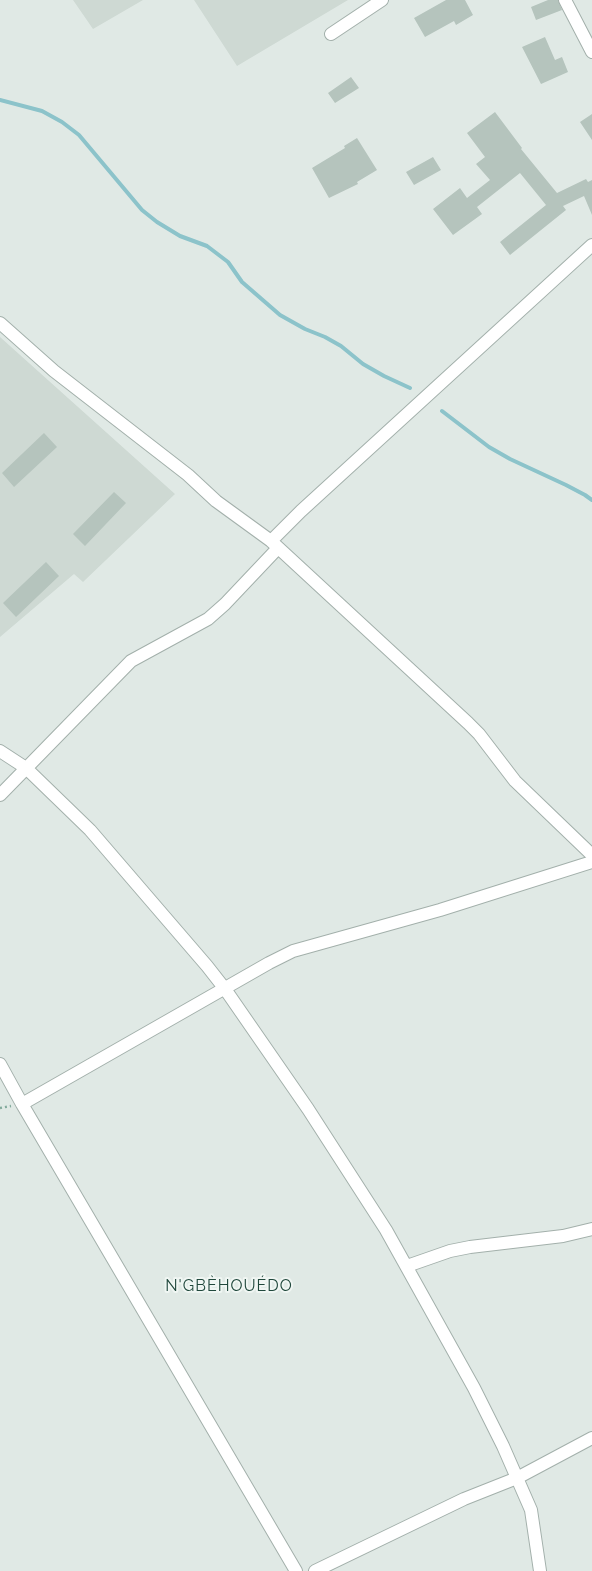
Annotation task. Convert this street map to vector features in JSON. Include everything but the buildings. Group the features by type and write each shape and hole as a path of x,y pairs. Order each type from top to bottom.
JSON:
{"street":[{"path":"331,34 382,0"},
{"path":"565,0 592,52"},
{"path":"0,795 131,661 208,619 225,604 275,545 301,511 592,245"},
{"path":"0,323 54,372 188,475 216,501 275,545 468,723 479,734 515,781 592,855"},
{"path":"0,751 26,768 90,830 225,989 308,1109 386,1230 474,1388 531,1510 540,1571"},
{"path":"22,1104 269,963 293,951 440,910 592,862"},
{"path":"0,1064 296,1571"},
{"path":"407,1266 450,1251 470,1246 563,1236 592,1229"},
{"path":"315,1571 464,1499 517,1478 592,1438"}],"shaded area":[{"path":"73,0 143,0 93,29"},
{"path":"194,0 348,0 237,66"},
{"path":"0,337 175,494 83,582 74,574 0,637"}],"waterway":[{"path":"0,100 42,111 62,122 79,135 142,210 157,222 180,236 207,246 228,262 242,282 280,315 305,329 325,337 341,346 363,364 410,388"},
{"path":"442,411 489,447 510,459 566,485 592,500"}],"district":[{"name":"N'GBÈHOUÉDO","path":"229,1286"}]}
